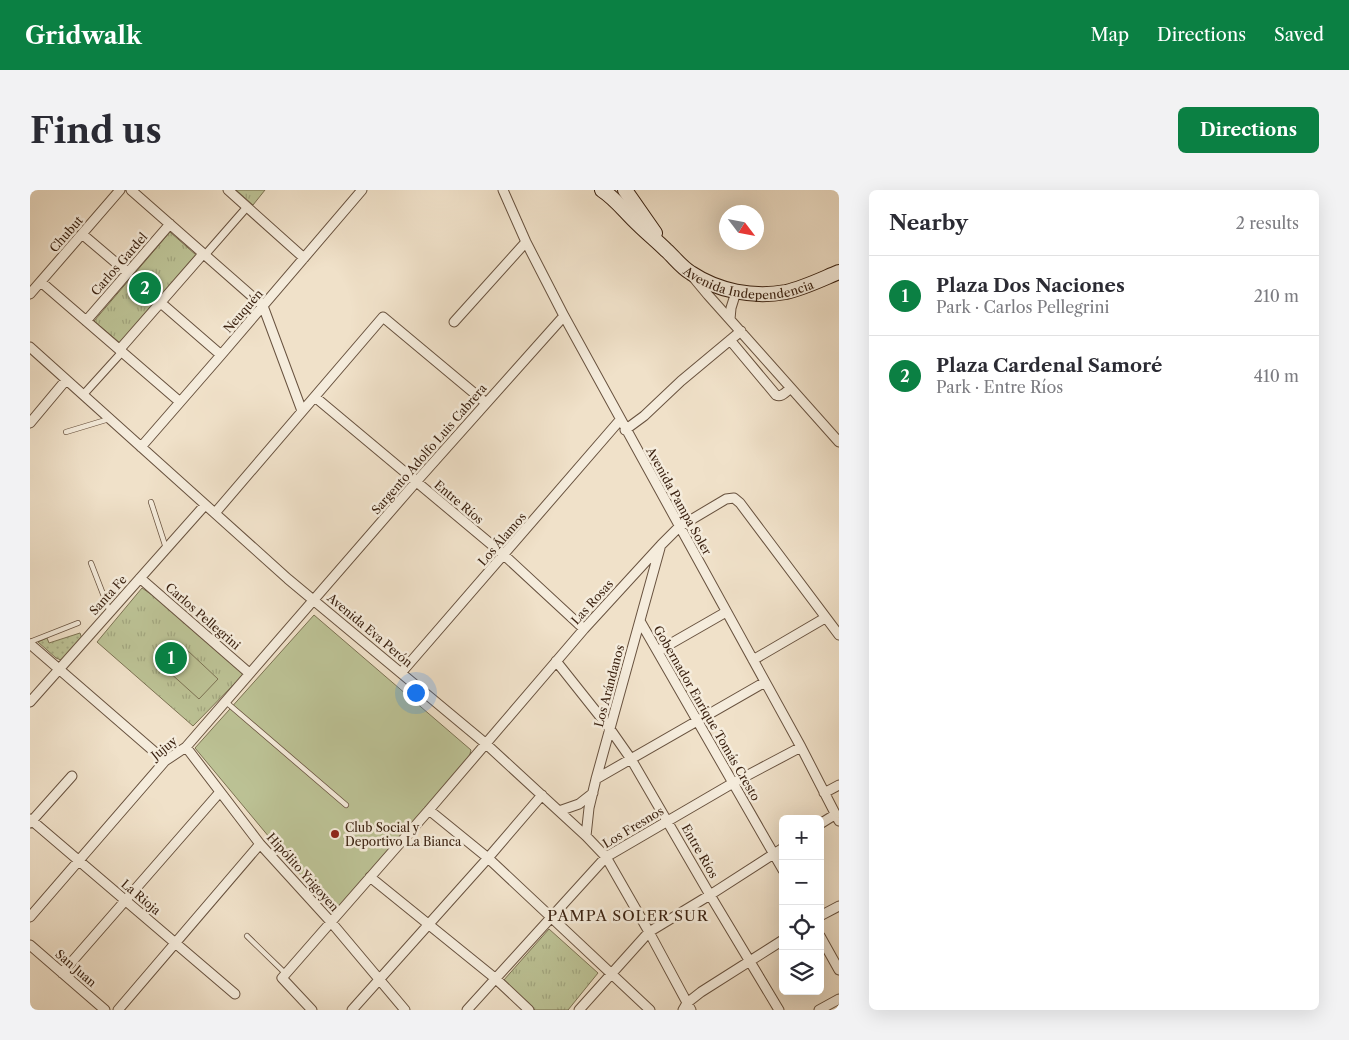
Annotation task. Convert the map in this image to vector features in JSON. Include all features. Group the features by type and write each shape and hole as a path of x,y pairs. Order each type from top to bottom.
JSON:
{"main road":[{"name":"Avenida Independencia","path":"602,190 610,195 667,250"},
{"name":"Avenida Independencia","path":"625,190 679,264 708,283 726,290 761,294 785,292 811,284 839,272"}],"street":[{"name":"Chubut","path":"30,294 120,190"},
{"path":"131,190 263,306 302,411"},
{"path":"228,190 304,258"},
{"name":"Neuquén","path":"141,446 362,190"},
{"name":"Avenida Pampa Soler","path":"503,190 526,242 564,316 801,747 837,817"},
{"path":"83,395 161,303 247,207"},
{"name":"Carlos Gardel","path":"86,321 170,224"},
{"path":"82,234 128,273"},
{"path":"454,322 526,242"},
{"path":"690,273 839,442"},
{"path":"41,282 180,402"},
{"path":"730,319 736,292"},
{"path":"161,303 221,355"},
{"name":"Sargento Adolfo Luis Cabrera","path":"314,600 564,316"},
{"path":"215,513 383,317 486,403"},
{"path":"626,430 741,331"},
{"path":"730,340 776,395 782,395 791,388"},
{"name":"Avenida Eva Perón","path":"30,347 288,579 485,744 586,836 606,857 649,932 687,1008"},
{"path":"30,423 66,380"},
{"name":"Entre Ríos","path":"315,397 504,555 584,629"},
{"name":"Los Álamos","path":"401,673 620,420"},
{"name":"Las Rosas","path":"284,976 584,629 660,545 679,527 726,498 734,498 740,503 825,618"},
{"name":"Santa Fe","path":"31,701 206,505"},
{"name":"Los Arándanos","path":"586,836 589,808 596,779 660,545"},
{"name":"Carlos Pellegrini","path":"140,578 249,673"},
{"name":"Jujuy","path":"30,917 165,761 186,746 314,600"},
{"path":"658,651 726,612"},
{"path":"752,660 825,618 839,635"},
{"name":"Gobernador Enrique Tomás Cresto","path":"640,621 779,863"},
{"path":"30,643 165,761"},
{"name":"Entre Ríos","path":"556,661 610,729 631,759 780,1010"},
{"path":"596,779 765,682"},
{"name":"Hipólito Yrigoyen","path":"186,746 260,844 405,1010"},
{"name":"Los Fresnos","path":"468,1010 606,857 733,783 801,747"},
{"path":"31,821 72,776"},
{"path":"824,792 839,784"},
{"path":"62,973 220,792"},
{"path":"559,811 579,804 593,794"},
{"path":"352,1010 542,795"},
{"path":"429,810 488,858 650,1010"},
{"path":"824,822 837,817"},
{"name":"La Rioja","path":"31,821 235,994"},
{"path":"118,1010 260,844"},
{"path":"579,1010 649,932 779,851"},
{"path":"370,876 496,979 529,1010"},
{"path":"824,914 839,906"},
{"path":"687,1008 701,992 779,942"},
{"path":"824,943 839,970"},
{"name":"San Juan","path":"30,945 105,1010"},
{"path":"284,976 312,1010"},
{"path":"819,1010 839,999"}],"lane":[{"path":"66,432 110,419"},
{"path":"151,502 166,549"},
{"path":"91,564 110,612"},
{"path":"30,643 78,623"},
{"path":"225,701 346,805"},
{"path":"248,936 284,976"}],"green space":[{"path":"236,190 265,190 253,205"},
{"path":"170,232 196,255 120,343 94,321"},
{"path":"142,588 162,602 244,674 193,726 97,642"},
{"name":"Club Social y Deportivo La Bianca","path":"314,615 471,750 469,758 336,911 329,909 195,748"},
{"path":"80,633 82,639 61,660 56,658 38,642 47,638 49,643"},
{"path":"187,650 218,679 199,699 168,671"},
{"path":"549,929 598,973 568,1010 535,1010 503,981"}],"place":[{"name":"Plaza Cardenal Samoré","path":"145,288"},
{"name":"Plaza Dos Naciones","path":"171,658"},
{"name":"Club Social y Deportivo La Bianca","path":"335,834"}],"district":[{"name":"PAMPA SOLER SUR","path":"628,915"}]}
